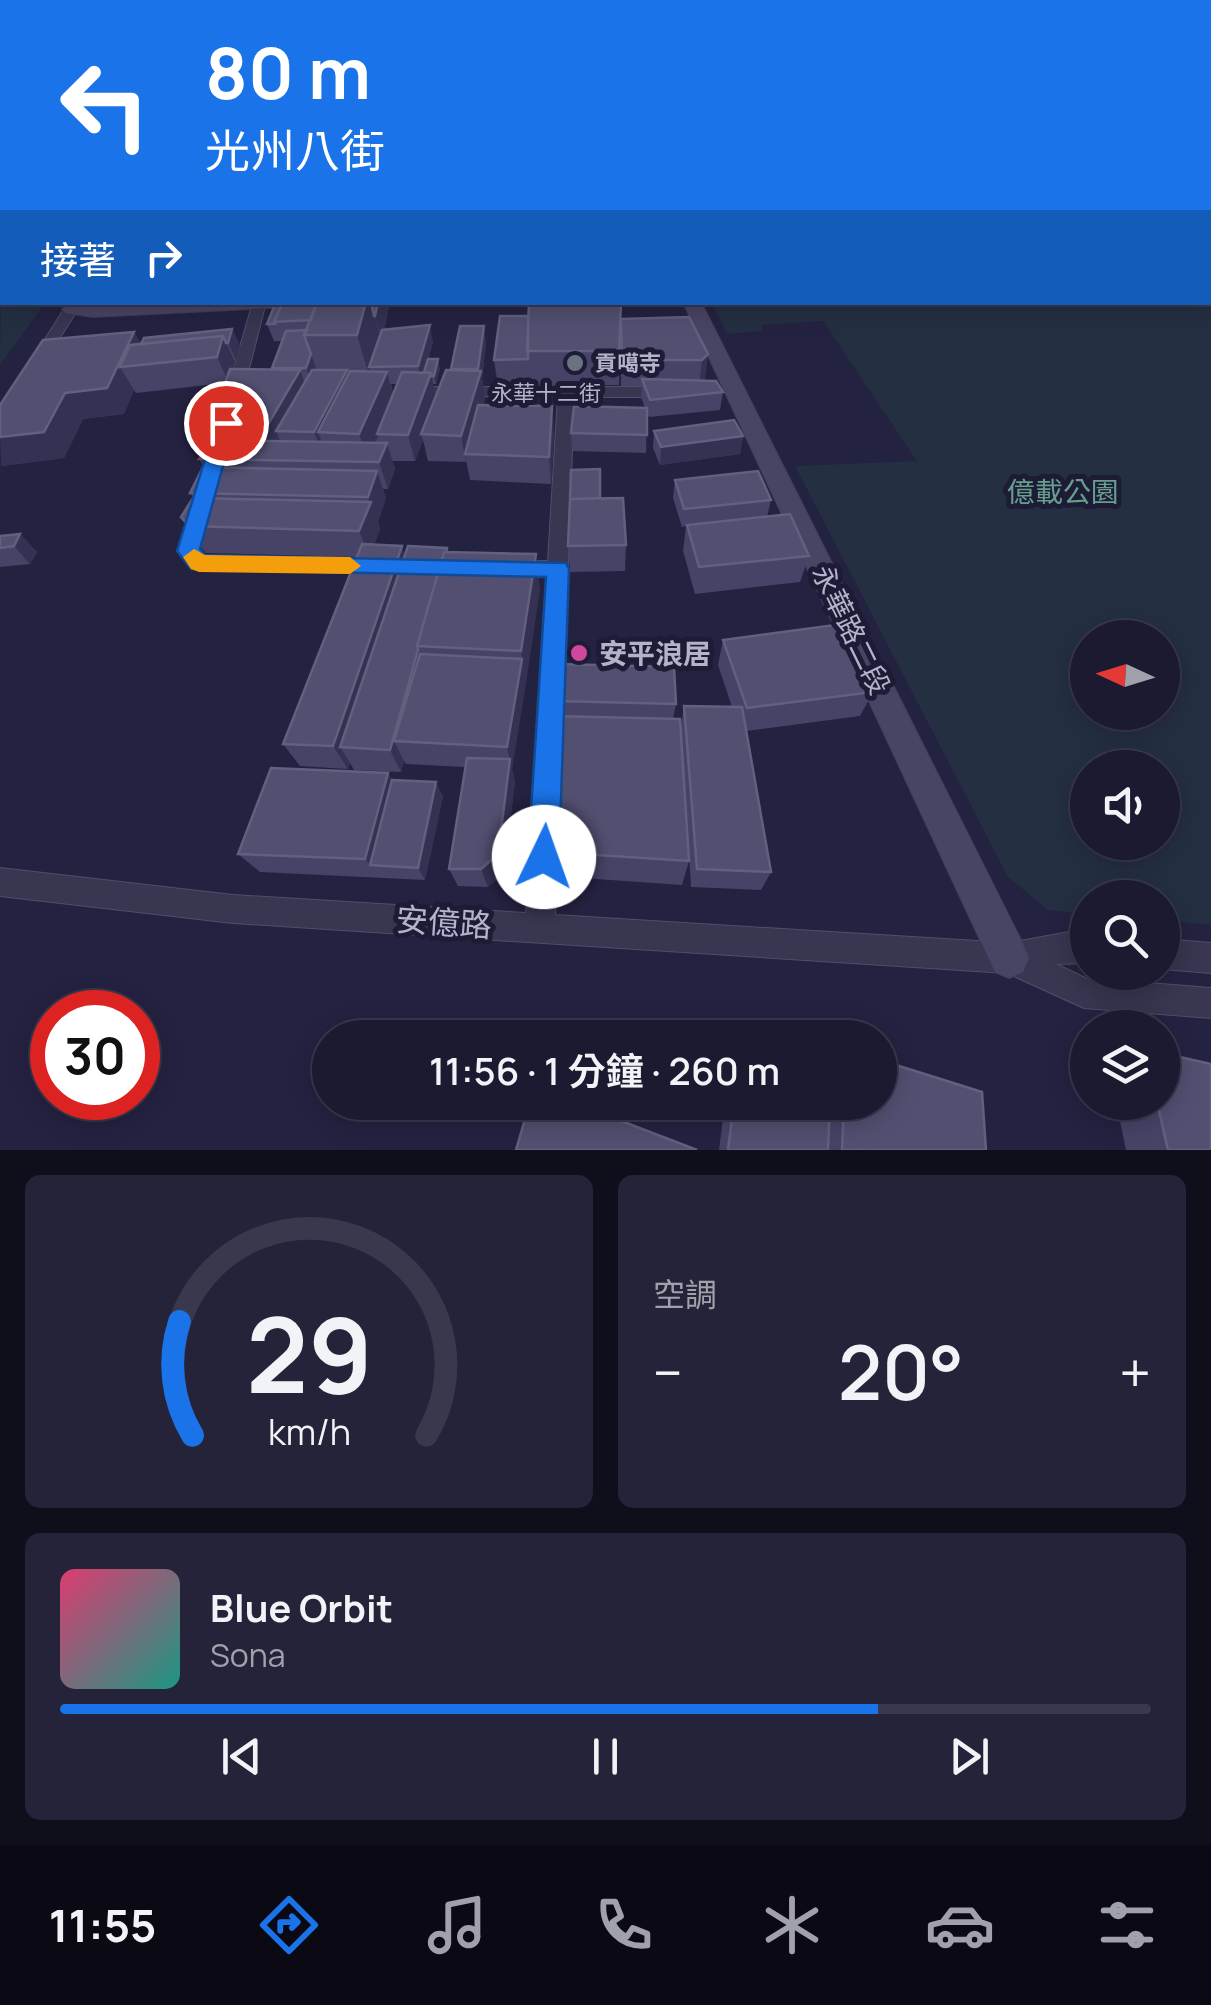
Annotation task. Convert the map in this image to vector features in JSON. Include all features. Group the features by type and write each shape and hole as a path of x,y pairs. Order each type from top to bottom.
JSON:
{"street":[{"path":"30,373 73,306 93,312 223,305"},
{"path":"239,397 260,305"},
{"name":"永華路二段","path":"693,305 727,391 1009,958"},
{"name":"永華十二街","path":"384,392 680,392"},
{"path":"540,928 566,394"},
{"path":"204,498 188,551 199,563 398,566"},
{"path":"498,568 558,569"},
{"name":"安億路","path":"0,882 233,909 1009,958 1070,947"},
{"path":"1180,955 1211,958"},
{"name":"安億路","path":"1009,958 1084,993 1211,1004"}],"green space":[{"path":"1,305 44,305 0,365"},
{"name":"億載公園","path":"712,305 1211,305 1211,925 1180,922 1180,880 1070,880 1070,912 1048,910 1008,877 795,466 917,461 823,321 761,325 763,331 727,334"}],"building":[{"path":"275,305 282,305 275,324 267,324"},
{"path":"282,305 316,305 311,320 274,322"},
{"path":"316,305 365,305 357,335 304,335"},
{"path":"529,305 621,305 619,351 527,351"},
{"path":"500,316 528,316 528,359 494,360"},
{"path":"689,317 708,354 702,360 622,360 621,319"},
{"path":"430,325 418,366 369,367 382,330"},
{"path":"460,326 484,326 478,369 451,369"},
{"path":"232,329 228,343 223,336 141,344 144,338"},
{"path":"307,330 304,335 311,354 306,368 272,368 286,331"},
{"path":"134,332 107,388 65,393 44,432 0,437 0,405 43,340"},
{"path":"223,336 217,357 120,367 130,345"},
{"path":"428,359 438,359 434,376 424,372"},
{"path":"230,369 300,370 263,433 208,431"},
{"path":"312,370 347,370 314,432 276,431"},
{"path":"446,370 481,371 461,436 421,434"},
{"path":"350,371 387,372 359,434 318,432"},
{"path":"402,372 431,373 408,435 377,434"},
{"path":"642,379 716,381 723,392 650,400"},
{"path":"478,405 552,406 549,457 465,454"},
{"path":"574,406 647,408 647,435 571,433"},
{"path":"734,420 743,436 661,447 654,431"},
{"path":"212,440 387,443 379,462 199,459"},
{"path":"203,467 377,471 368,497 190,493"},
{"path":"600,469 600,498 570,499 571,470"},
{"path":"758,471 771,500 684,509 675,480"},
{"path":"193,498 371,502 359,531 189,526 181,517"},
{"path":"623,498 626,545 568,546 570,499"},
{"path":"790,514 809,556 699,567 687,525"},
{"path":"20,534 14,546 0,548 0,536"},
{"path":"362,544 402,546 333,746 283,744"},
{"path":"408,546 447,548 390,750 340,747"},
{"path":"444,552 536,554 521,651 417,646"},
{"path":"842,624 873,692 747,708 723,640"},
{"path":"420,654 522,659 507,747 394,741"},
{"path":"559,664 674,667 676,704 557,701"},
{"path":"684,706 742,707 771,872 697,869"},
{"path":"554,716 680,719 689,861 565,853 546,829"},
{"path":"467,758 510,759 498,854 481,869 449,869"},
{"path":"271,768 388,773 365,859 238,854"},
{"path":"392,780 436,782 418,868 370,865"},
{"path":"1180,1057 1211,1064 1211,1150 1168,1150 1161,1120 1180,1120"},
{"path":"897,1065 982,1092 986,1150 842,1150 843,1120 897,1120"},
{"path":"525,1120 619,1120 697,1150 516,1150"},
{"path":"732,1120 829,1120 828,1150 728,1150"}],"slow traffic":[{"path":"194,557 199,563 350,566"}],"place":[{"name":"貢噶寺","path":"575,363"},
{"name":"安平浪居","path":"579,653"}],"route":[{"path":"226,423 188,551 199,563 558,569 544,857"}]}
